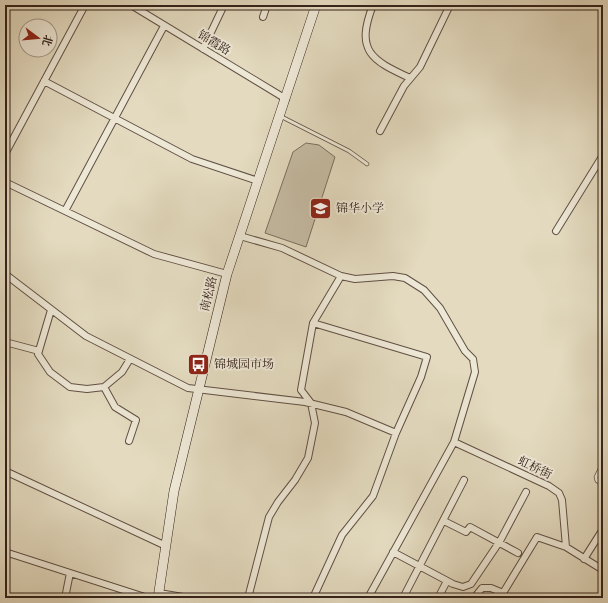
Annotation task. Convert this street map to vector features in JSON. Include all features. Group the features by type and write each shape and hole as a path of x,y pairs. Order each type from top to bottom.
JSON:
{"street":[{"path":"5,154 85,5"},
{"name":"锦霞路","path":"131,5 286,99"},
{"path":"203,49 224,5"},
{"path":"263,17 267,5"},
{"name":"南松路","path":"158,595 174,491 226,274 286,99 316,5"},
{"path":"373,5 368,17 364,37 371,55 382,65 410,78"},
{"path":"380,132 404,86 420,67 448,6"},
{"path":"65,211 164,26"},
{"path":"44,81 192,159 258,181"},
{"path":"556,231 603,155"},
{"path":"5,182 154,254 226,274"},
{"path":"240,236 282,248 341,276 355,279 393,276 405,278 424,290 440,308 465,351 473,359 475,372 454,442 368,598"},
{"path":"5,274 86,336 188,388 312,403 346,412 396,433"},
{"path":"248,598 269,517 278,502 295,480 308,458 315,423 312,403 301,390 313,323 341,276"},
{"path":"51,310 38,354 50,372 70,386 87,389 104,388 122,372 130,359"},
{"path":"313,323 427,357 421,377 396,433 373,496 342,534 313,598"},
{"path":"5,342 39,351"},
{"path":"104,388 115,407 136,420 129,441"},
{"name":"虹桥街","path":"454,442 549,486 559,493 562,500 566,547"},
{"path":"5,471 166,546"},
{"path":"403,598 421,566 464,480"},
{"path":"393,552 447,581 463,587 471,584 499,542 526,492"},
{"path":"444,521 466,532 470,527 518,553"},
{"path":"584,559 603,529"},
{"path":"474,598 482,588 491,588 503,593 538,537 566,547 603,570"},
{"path":"5,552 148,598"},
{"path":"65,598 70,573"},
{"path":"438,598 447,581"},
{"path":"158,595 189,598"}],"lane":[{"path":"280,116 349,151 367,164"},
{"path":"603,463 596,477 597,481 603,484"}],"shaded area":[{"path":"306,143 319,145 335,157 306,247 265,233 293,152"}],"place":[{"name":"锦华小学","path":"321,208"},
{"name":"锦城园市场","path":"198,364"}]}
